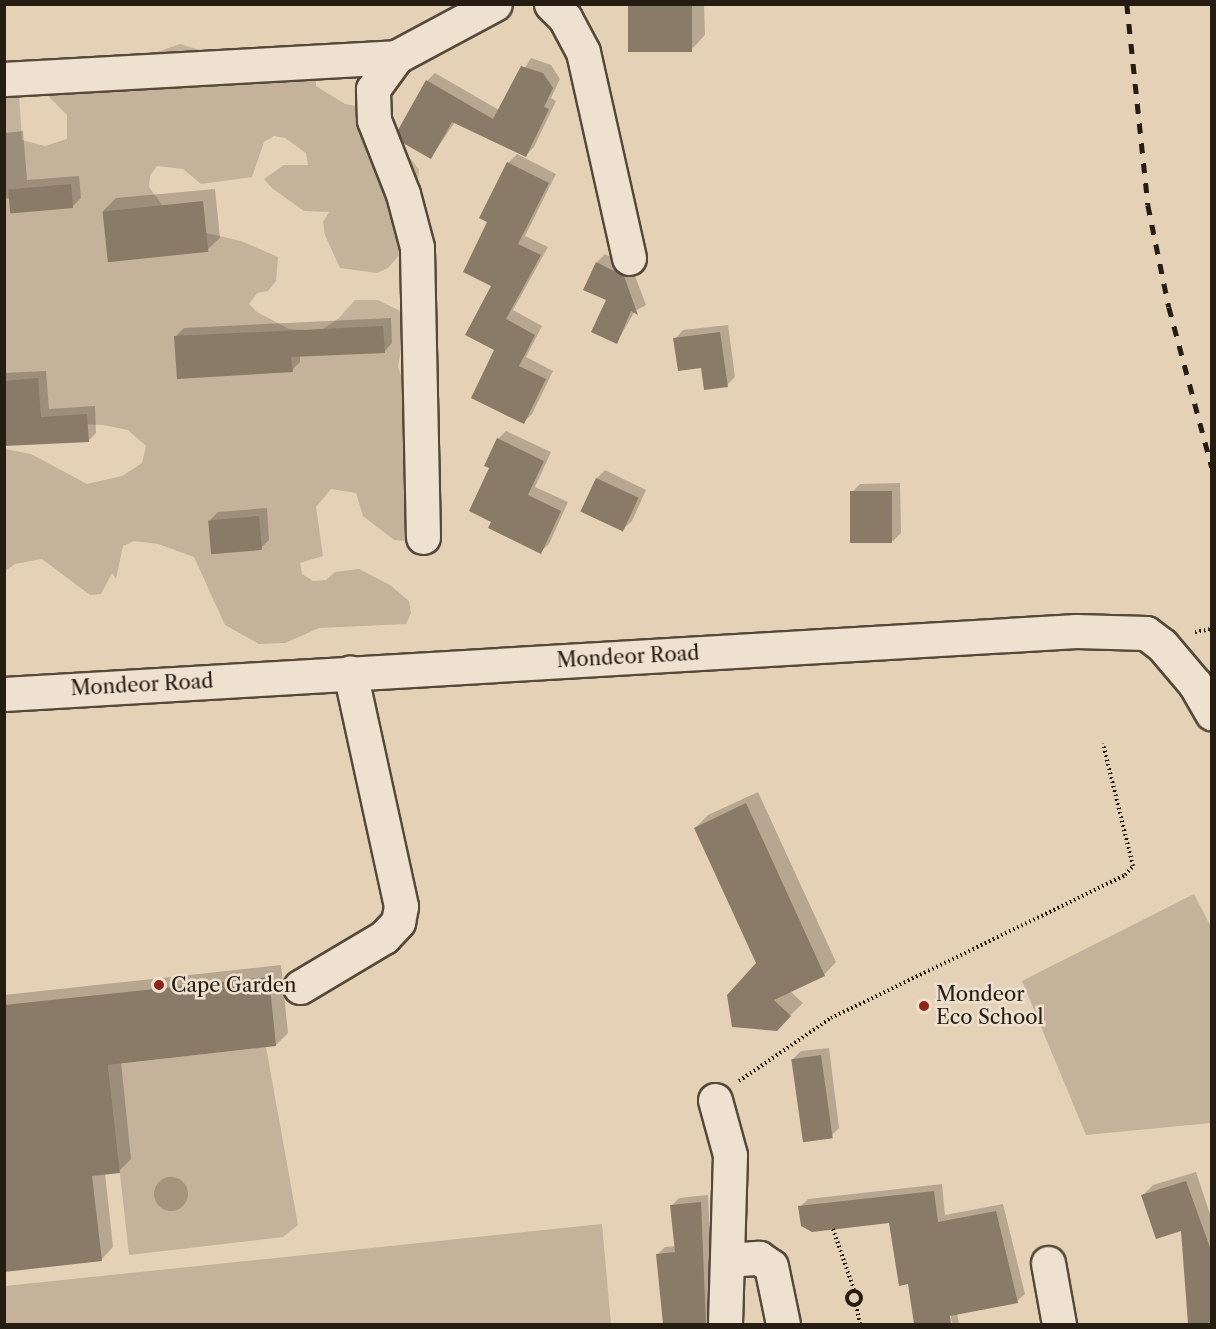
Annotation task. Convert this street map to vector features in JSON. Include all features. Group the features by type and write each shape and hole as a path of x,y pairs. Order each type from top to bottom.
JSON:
{"street":[{"path":"4,79 396,57 495,4"},
{"path":"551,4 565,18 583,52 629,258"},
{"path":"396,57 373,89 371,103 417,247 423,537"},
{"name":"Mondeor Road","path":"4,694 1076,631 1146,633 1162,645 1195,684 1212,714"},
{"path":"300,987 384,937 398,922 401,906 350,673"},
{"path":"715,1100 730,1155 724,1324"},
{"path":"727,1260 759,1258 771,1266 783,1324"},
{"path":"1048,1263 1059,1324"}],"path":[{"path":"1193,632 1212,629"},
{"path":"715,1100 770,1058 831,1018 1125,875 1133,866 1103,744"},
{"path":"833,1229 854,1290 861,1297 856,1305 860,1324"},
{"path":"854,1290 849,1292 847,1301 856,1305"}],"shaded area":[{"path":"180,44 238,61 315,61 316,86 345,104 368,108 390,147 412,160 419,170 412,240 388,268 377,273 340,268 325,235 323,222 329,212 304,211 272,188 264,179 284,165 308,165 306,153 285,138 274,136 264,142 252,177 201,184 183,169 157,166 150,176 149,187 163,206 202,232 241,241 278,257 276,281 268,291 257,293 249,304 257,312 289,329 320,331 339,318 355,300 378,300 400,311 406,321 398,367 406,390 420,542 394,540 363,516 356,493 331,489 316,507 323,556 300,563 302,574 313,581 326,580 335,572 359,569 390,585 409,601 411,613 406,624 319,628 285,643 259,644 225,625 194,557 158,544 134,541 123,546 116,579 112,573 101,594 90,595 42,559 15,564 5,571 5,449 31,454 87,484 122,476 142,463 146,446 128,430 103,425 54,423 5,402 4,80 19,94 22,140 45,146 67,139 67,115 49,97 49,85 135,80 157,52"},
{"path":"1194,894 1211,927 1211,1123 1086,1135 1022,981"},
{"path":"266,1047 298,1225 283,1237 129,1255 108,1065"},
{"path":"171,1177 183,1182 188,1194 183,1206 171,1211 159,1206 154,1194 159,1182"},
{"path":"602,1224 611,1324 5,1324 5,1286"}],"building":[{"path":"628,4 692,4 692,52 628,52"},
{"path":"521,66 543,73 553,88 544,107 549,109 526,157 452,122 431,159 403,143 398,130 426,80 493,119"},
{"path":"507,162 549,183 518,244 541,255 506,319 535,335 519,366 546,379 524,424 471,398 494,350 465,335 491,286 463,272 487,222 479,218"},
{"path":"71,184 73,208 10,213 8,189"},
{"path":"203,201 208,252 108,262 103,212"},
{"path":"596,262 624,276 638,315 631,311 617,344 591,332 606,300 583,290"},
{"path":"383,326 385,353 291,357 293,372 177,379 174,336"},
{"path":"720,332 728,387 704,390 701,368 678,371 673,338"},
{"path":"38,378 41,417 87,414 89,442 4,446 4,381"},
{"path":"497,438 544,461 528,495 561,511 541,554 488,528 491,522 469,511 489,468 484,466"},
{"path":"596,478 639,498 623,531 580,512"},
{"path":"850,491 892,491 892,543 850,543"},
{"path":"259,516 262,550 211,554 208,520"},
{"path":"746,803 825,976 774,1000 791,1016 777,1031 732,1027 727,995 756,963 694,828"},
{"path":"269,977 276,1046 108,1065 120,1173 92,1176 102,1261 4,1272 4,1005"},
{"path":"821,1055 833,1138 803,1142 791,1059"},
{"path":"1186,1181 1212,1253 1212,1324 1188,1324 1181,1231 1156,1239 1141,1195"},
{"path":"934,1191 938,1222 996,1211 1018,1303 950,1316 951,1324 914,1324 908,1284 899,1286 889,1223 812,1232 801,1226 798,1206"},
{"path":"701,1202 706,1324 663,1324 656,1254 675,1252 670,1205"}],"railway":[{"path":"1127,4 1148,205 1169,307 1212,467"}],"place":[{"name":"Cape Garden","path":"159,985"},
{"name":"Mondeor Eco School","path":"924,1006"}]}
